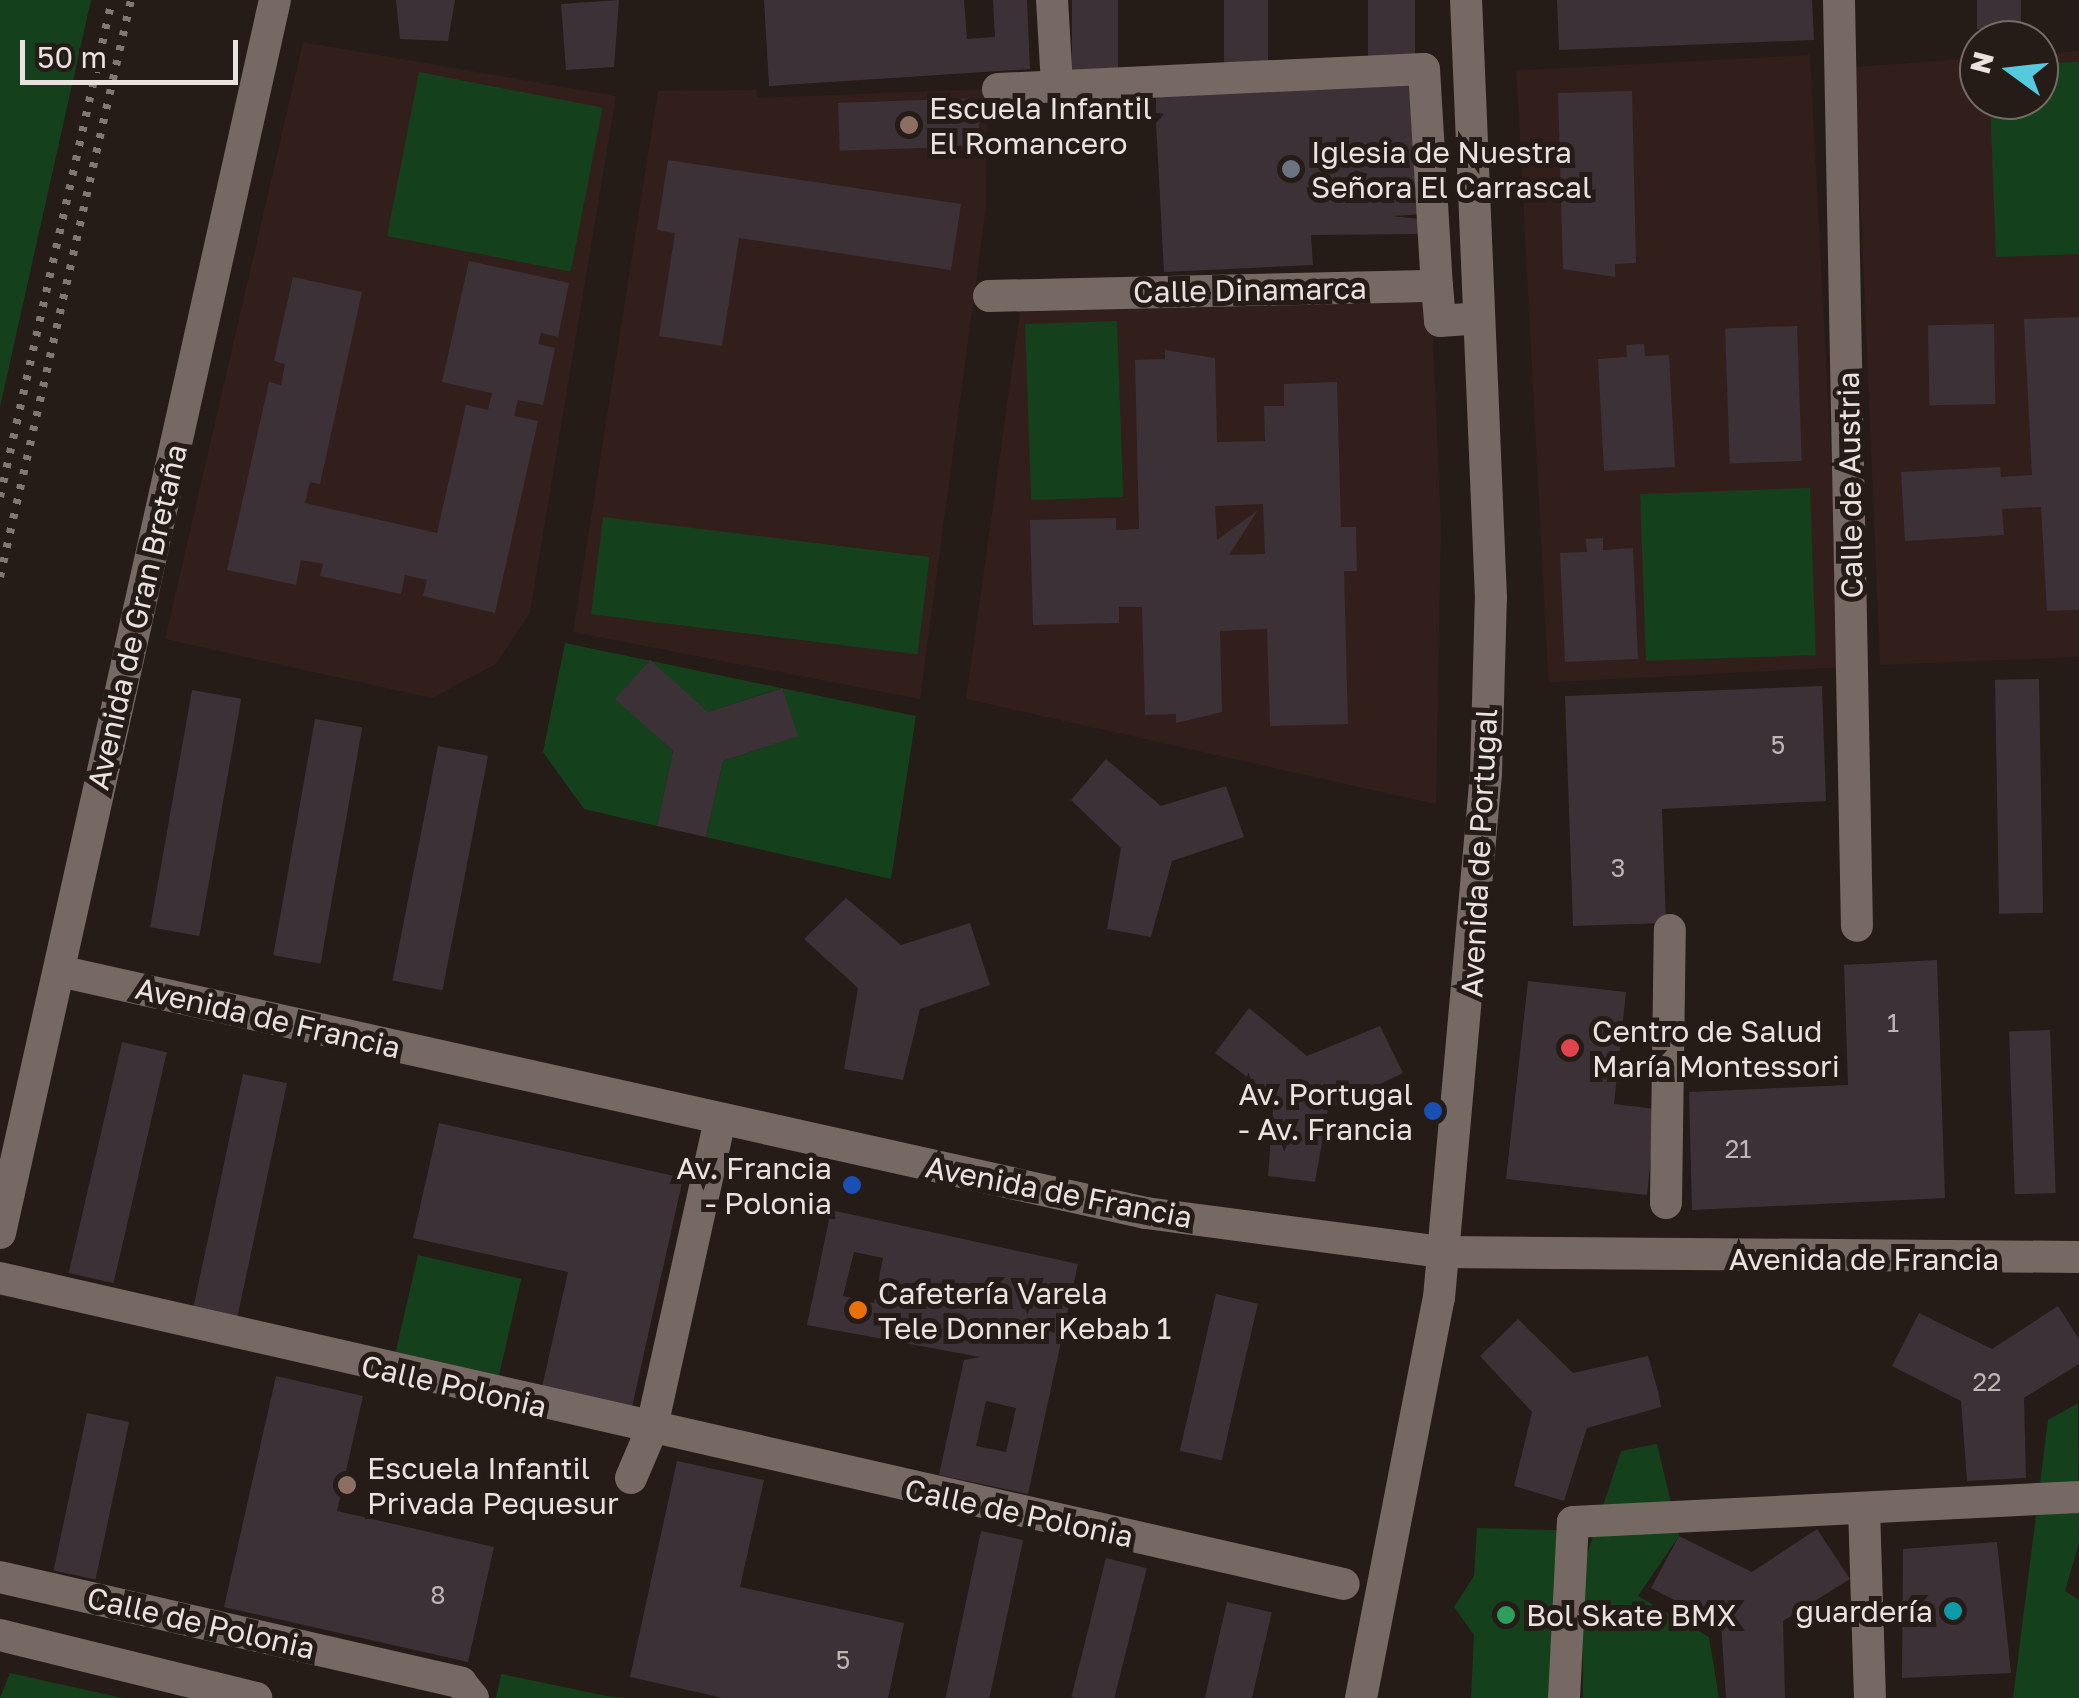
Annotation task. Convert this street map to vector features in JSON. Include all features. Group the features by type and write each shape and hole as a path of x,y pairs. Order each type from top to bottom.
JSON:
{"street":[{"name":"Avenida de Gran Bretaña","path":"0,1234 275,0"},
{"path":"1052,0 1056,84"},
{"name":"Avenida de Portugal","path":"1361,1698 1410,1482 1444,1252 1486,773 1490,598 1466,0"},
{"name":"Calle de Austria","path":"1839,0 1858,926"},
{"path":"998,89 1424,69 1440,320 1480,318"},
{"name":"Calle Dinamarca","path":"989,296 1438,286"},
{"path":"1666,1203 1670,930"},
{"name":"Avenida de Francia","path":"59,971 1146,1213 1444,1252 2079,1257"},
{"path":"632,1478 651,1431 720,1120"},
{"name":"Calle Polonia","path":"0,1278 694,1441"},
{"name":"Calle de Polonia","path":"694,1441 1344,1584"},
{"path":"1564,1698 1573,1522 2079,1498"},
{"path":"1864,1508 1870,1698"},
{"path":"0,1618 5,1578"},
{"name":"Calle de Polonia","path":"5,1578 453,1690"},
{"path":"0,1635 256,1698"}],"shaded area":[{"path":"303,42 616,96 530,612 496,664 432,698 165,639"},
{"path":"2079,51 2079,657 1880,665 1855,67 1959,59 1959,120 2059,120 2059,52"},
{"path":"1810,55 1842,667 1548,683 1516,70"},
{"path":"987,89 986,207 920,699 573,632 658,91 756,90 757,98"},
{"path":"1431,297 1441,525 1436,804 966,699 1020,312"}],"green space":[{"path":"0,0 91,0 0,407"},
{"path":"2059,62 2079,62 2079,254 1996,257 1991,120 2059,120"},
{"path":"419,72 603,108 571,272 387,236"},
{"path":"1117,321 1123,497 1031,500 1025,324"},
{"path":"1810,488 1816,655 1646,661 1640,494"},
{"path":"603,517 930,557 918,654 591,614"},
{"path":"565,643 916,716 891,879 706,837 723,761 797,736 781,688 708,712 649,661 616,699 673,751 657,826 584,809 543,752"},
{"path":"418,1255 521,1279 499,1375 396,1351"},
{"path":"2078,1403 2079,1543 2065,1591 2079,1600 2079,1698 2013,1698 2048,1420"},
{"path":"1657,1444 1679,1536 1638,1596 1709,1637 1719,1698 1583,1698 1582,1570 1621,1451"},
{"name":"Bol Skate BMX","path":"1477,1528 1558,1530 1552,1698 1471,1698 1474,1635 1454,1607 1474,1576"},
{"path":"10,1673 123,1698 0,1698"},
{"path":"501,1674 607,1696 628,1698 496,1698"}],"building":[{"path":"396,0 455,0 448,41 400,39"},
{"path":"619,0 614,67 566,70 561,4"},
{"path":"764,0 964,0 967,39 995,37 993,0 1027,0 1030,69 769,86"},
{"path":"1072,0 1118,0 1118,73 1072,73"},
{"path":"1224,0 1268,0 1268,67 1224,67"},
{"path":"1368,0 1415,0 1415,62 1368,62"},
{"path":"1557,0 1812,0 1814,40 1559,50"},
{"path":"1977,0 2021,0 2021,20 1977,20"},
{"name":"Iglesia de Nuestra Señora El Carrascal","path":"1419,80 1426,214 1392,216 1419,219 1420,234 1311,235 1313,265 1164,272 1156,123 1164,114 1156,113 1156,93"},
{"path":"1632,91 1636,263 1615,264 1615,277 1563,269 1558,93"},
{"name":"Escuela Infantil El Romancero","path":"978,98 980,146 840,151 838,103"},
{"path":"668,160 961,204 951,270 739,238 722,346 659,336 675,233 657,230"},
{"path":"469,261 569,283 558,337 541,333 538,344 555,348 543,405 518,400 514,416 538,421 495,613 423,596 427,580 405,575 401,594 320,576 323,564 301,560 296,585 227,570 269,382 281,385 285,364 274,361 293,277 362,292 320,484 310,482 305,503 437,533 466,405 488,410 492,393 442,382"},
{"path":"2079,317 2079,610 2047,611 2041,507 2002,509 2004,535 1905,541 1901,472 2000,467 2001,477 2032,475 2024,319"},
{"path":"1994,324 1995,404 1929,405 1928,325"},
{"path":"1797,326 1802,461 1730,463 1725,329"},
{"path":"1644,344 1645,356 1669,355 1675,467 1604,471 1598,359 1627,357 1626,345"},
{"path":"1165,350 1215,358 1217,442 1265,441 1264,406 1284,406 1284,384 1337,382 1341,527 1356,527 1357,571 1344,571 1348,724 1270,726 1267,629 1220,631 1222,712 1176,723 1176,714 1145,715 1142,607 1119,607 1119,623 1033,625 1030,520 1116,518 1116,530 1139,529 1135,360 1165,359","holes":["1263,504 1265,554 1229,555 1258,510 1217,540 1215,506"]},
{"path":"1603,538 1603,550 1633,548 1638,659 1565,662 1560,553 1587,552 1586,539"},
{"path":"650,660 708,712 782,688 798,736 723,761 706,837 657,826 673,751 615,699"},
{"path":"2039,679 2043,913 1999,914 1995,680"},
{"path":"1822,686 1826,801 1662,809 1666,923 1573,926 1565,696"},
{"path":"192,690 241,699 199,936 150,927"},
{"path":"315,719 362,727 321,964 273,955"},
{"path":"438,746 488,756 442,990 392,981"},
{"path":"1106,759 1161,806 1226,786 1244,837 1172,861 1151,937 1107,929 1121,848 1071,800"},
{"path":"846,898 901,945 970,923 990,985 920,1009 903,1080 844,1069 858,988 804,939"},
{"path":"1937,960 1945,1198 1692,1210 1689,1092 1848,1085 1844,965"},
{"name":"Centro de Salud María Montessori","path":"1528,981 1626,992 1614,1104 1656,1109 1647,1195 1506,1179"},
{"path":"1249,1008 1307,1056 1380,1026 1403,1073 1328,1109 1315,1182 1268,1176 1274,1097 1215,1053"},
{"path":"2050,1030 2056,1193 2015,1194 2009,1031"},
{"path":"122,1042 167,1052 114,1283 69,1273"},
{"path":"243,1074 287,1083 237,1318 193,1309"},
{"path":"439,1123 683,1178 632,1407 542,1387 568,1272 413,1238"},
{"path":"831,1210 1078,1264 1028,1494 939,1475 964,1360 980,1357 807,1325","holes":["854,1252 883,1258 874,1303 843,1296","986,1401 1016,1408 1006,1452 976,1446"]},
{"path":"1216,1294 1258,1304 1222,1461 1180,1451"},
{"path":"2058,1306 2079,1339 2079,1364 2024,1398 2026,1478 1967,1481 1961,1401 1892,1366 1919,1313 1992,1349"},
{"path":"1518,1319 1573,1373 1648,1356 1658,1391 1661,1407 1587,1428 1564,1501 1514,1486 1532,1412 1480,1356"},
{"path":"276,1376 363,1396 337,1511 494,1547 468,1662 224,1607"},
{"path":"87,1413 129,1422 96,1579 54,1570"},
{"path":"677,1461 764,1480 740,1587 904,1623 888,1698 723,1698 630,1677"},
{"path":"1817,1529 1850,1579 1783,1621 1785,1698 1726,1698 1721,1624 1651,1588 1679,1536 1752,1572"},
{"path":"981,1531 1023,1540 989,1698 946,1698"},
{"name":"guardería","path":"1997,1542 2011,1673 1902,1678 1903,1549"},
{"path":"1106,1558 1147,1568 1114,1698 1071,1697"},
{"path":"1227,1602 1272,1612 1252,1698 1205,1697"}],"railway":[{"path":"0,497 112,0"},
{"path":"0,577 131,0"}],"place":[{"name":"Escuela Infantil El Romancero","path":"909,125"},
{"name":"Iglesia de Nuestra Señora El Carrascal","path":"1291,169"},
{"name":"Centro de Salud María Montessori","path":"1570,1048"},
{"name":"Av. Portugal - Av. Francia","path":"1433,1111"},
{"name":"Av. Francia - Polonia","path":"852,1185"},
{"name":"Cafetería Varela Tele Donner Kebab 1","path":"858,1310"},
{"name":"Escuela Infantil Privada Pequesur","path":"347,1485"},
{"name":"guardería","path":"1953,1611"},
{"name":"Bol Skate BMX","path":"1506,1615"}]}
